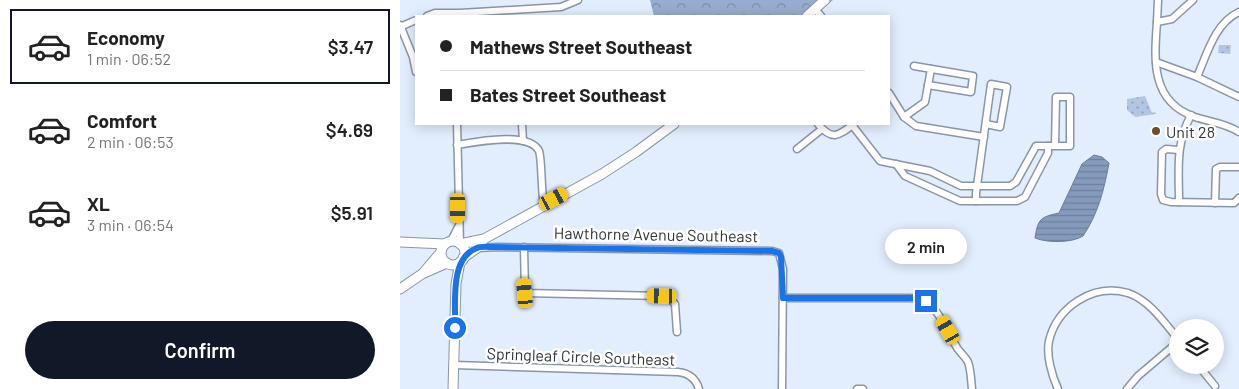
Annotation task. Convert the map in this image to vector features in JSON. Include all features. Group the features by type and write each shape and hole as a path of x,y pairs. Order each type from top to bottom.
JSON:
{"street":[{"path":"520,0 520,9"},
{"path":"430,15 435,13 561,7 578,0"},
{"path":"818,13 825,0"},
{"path":"1158,0 1156,62 1157,78 1163,93 1177,108 1239,132"},
{"path":"1156,22 1172,19 1193,0"},
{"path":"1197,77 1216,32 1239,12"},
{"path":"415,20 400,26 413,57 415,67"},
{"path":"1156,62 1197,77 1239,97"},
{"path":"914,66 973,76 971,92 928,85"},
{"path":"904,117 924,105 931,69"},
{"path":"976,201 991,84 1007,87 1000,127 986,124"},
{"path":"890,96 904,117 922,128 984,137"},
{"path":"854,125 880,161 896,164 930,171 961,186 1010,186 1036,146 1052,146 1070,146 1070,97 1056,97 1052,146 1022,199 1017,201 960,201 905,176 896,164"},
{"path":"1179,202 1179,150 1182,134 1191,115"},
{"path":"456,290 447,264 442,257 450,246 458,227 457,125"},
{"path":"522,125 523,141"},
{"path":"400,242 414,242 436,251 486,238 622,161 673,125"},
{"path":"796,149 820,126 828,134 838,135 852,125"},
{"path":"458,145 492,139 523,141 533,144 539,152 544,205"},
{"path":"1179,150 1166,150 1162,152 1161,194 1163,200 1166,202 1234,203 1239,198"},
{"path":"1215,203 1216,169 1220,167 1239,167"},
{"path":"486,238 498,247"},
{"path":"422,274 447,264 454,265 477,248 486,238"},
{"path":"450,246 464,252 456,290 453,389"},
{"path":"400,289 422,274 450,246"},
{"path":"524,247 525,293 662,296 669,298 675,304 677,332"},
{"name":"Hawthorne Avenue Southeast","path":"477,248 772,251 779,253 781,257 783,298"},
{"path":"1058,389 1049,360 1048,343 1054,325 1064,311 1086,296 1114,291 1139,298 1153,310 1169,330"},
{"path":"782,389 783,298 918,298 926,301 934,308 958,350 967,359 972,389"},
{"path":"1127,389 1138,376 1169,349"},
{"name":"Springleaf Circle Southeast","path":"454,365 678,372 690,376 696,381 699,389"},
{"path":"1205,374 1215,386"},
{"path":"857,389 863,389"}],"green space":[{"path":"650,0 833,0 815,15 654,15"}],"shaded area":[{"path":"1219,45 1231,45 1230,54 1218,53"},
{"path":"1145,96 1152,113 1155,112 1156,114 1135,117 1127,110 1127,99"},
{"path":"1094,155 1102,157 1109,163 1100,201 1093,219 1083,236 1059,242 1035,238 1037,227 1041,220 1059,213 1082,164"}],"place":[{"name":"Unit 28","path":"1156,131"}],"route":[{"path":"455,328 456,284 460,262 477,248 493,247 772,251 779,253 781,257 783,298 918,298 926,301"}]}
